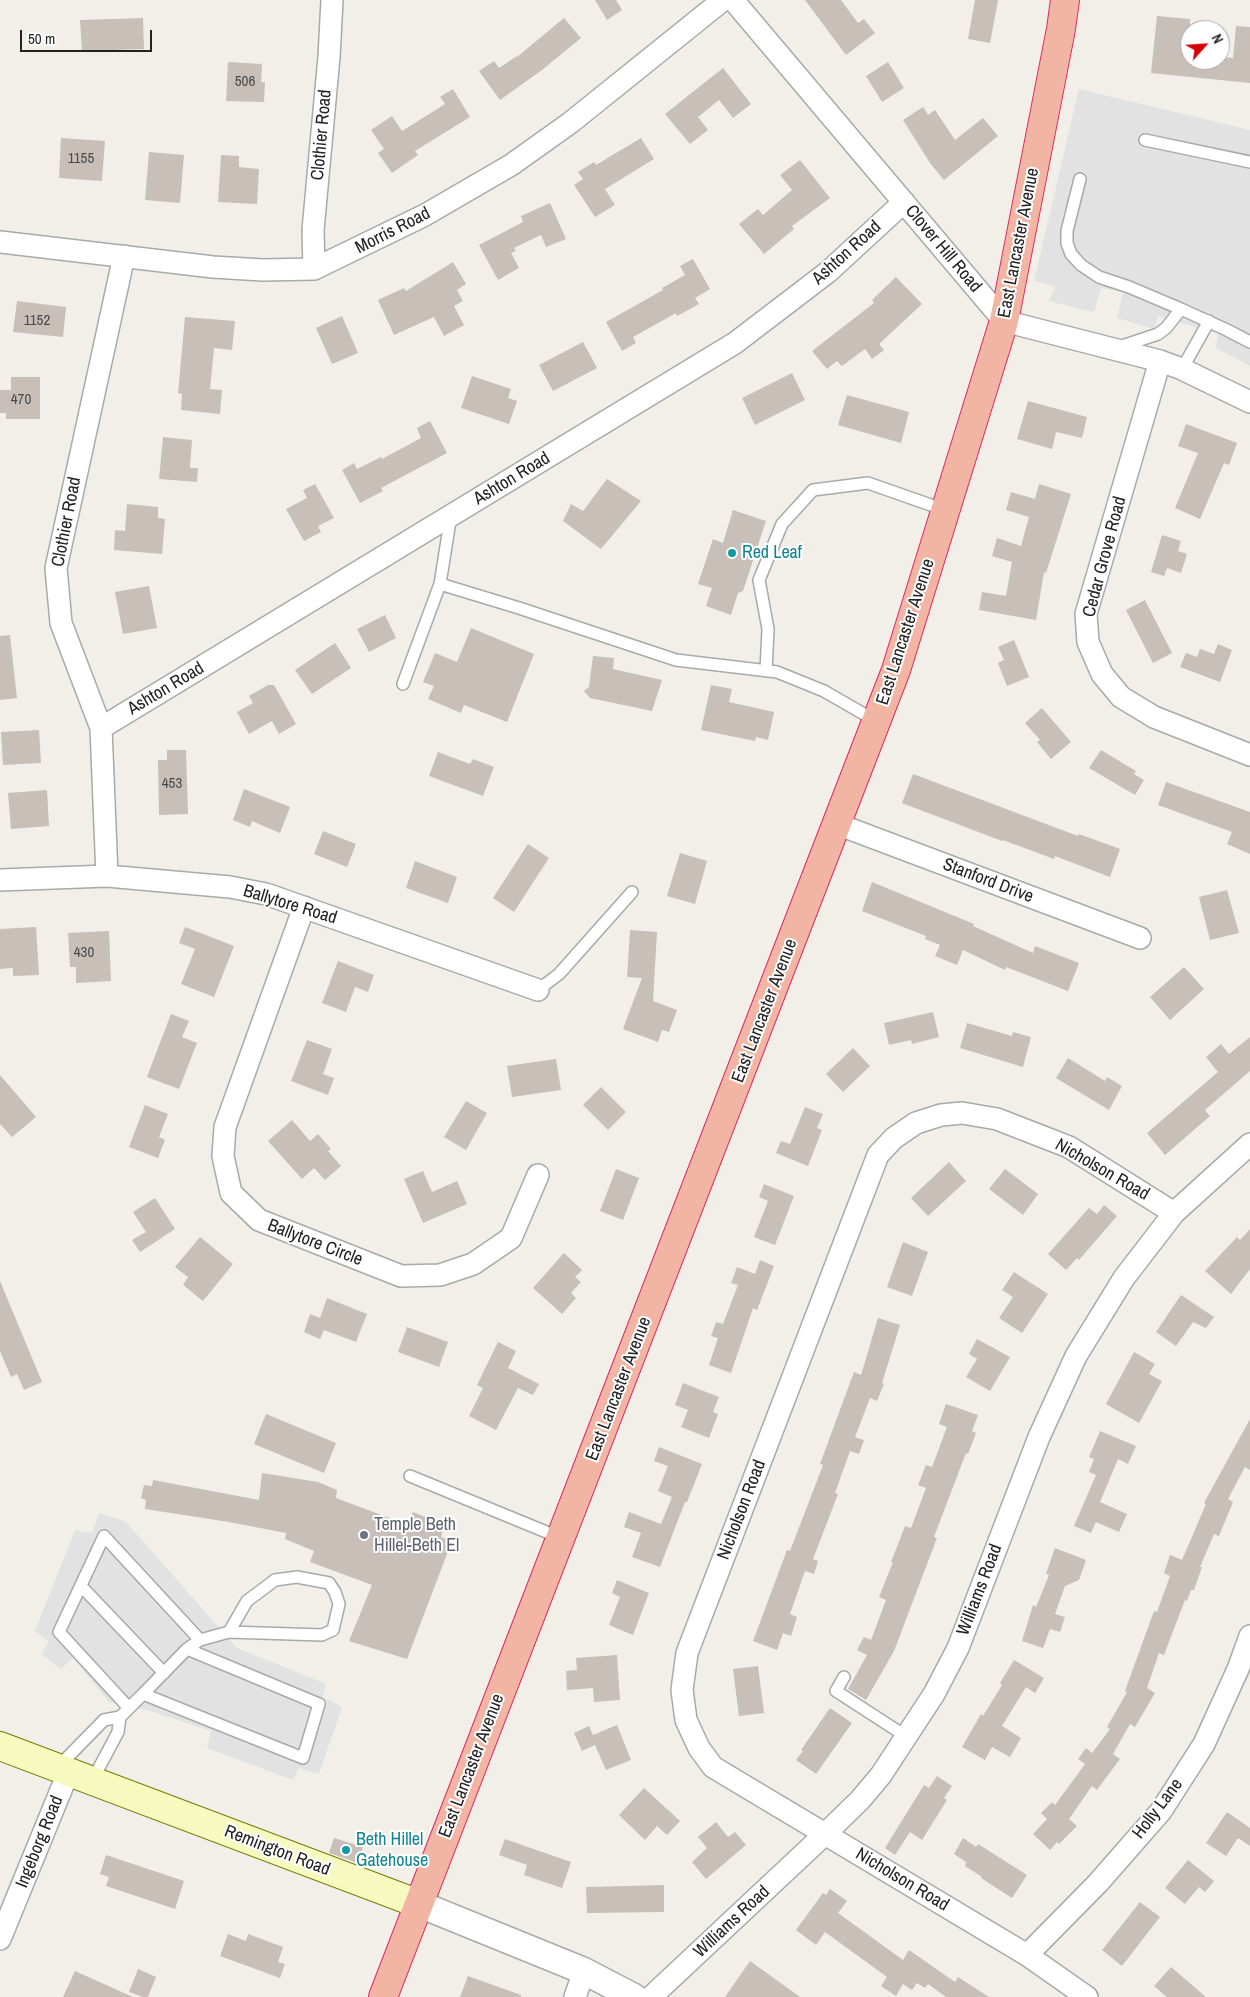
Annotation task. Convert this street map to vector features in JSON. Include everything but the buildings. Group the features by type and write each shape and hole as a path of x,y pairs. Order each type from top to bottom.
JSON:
{"highway":[{"name":"East Lancaster Avenue","path":"383,1997 896,670 1004,321 1065,0"}],"main road":[{"name":"Remington Road","path":"0,1746 419,1904"}],"street":[{"name":"Clothier Road","path":"314,269 313,230 329,57 332,0"},
{"name":"Morris Road","path":"0,242 213,267 263,270 314,269 425,215 511,165 570,123 723,0"},
{"name":"Clover Hill Road","path":"733,0 1004,321"},
{"name":"Ashton Road","path":"100,728 735,343 828,272 904,202"},
{"name":"Clothier Road","path":"107,876 100,728 62,623 56,568 124,256"},
{"path":"1004,321 1160,361 1182,369 1250,402"},
{"name":"Cedar Grove Road","path":"1160,361 1086,614 1088,642 1102,674 1121,697 1154,718 1250,755"},
{"name":"Stanford Drive","path":"837,824 1140,938"},
{"name":"Ballytore Road","path":"0,880 107,876 230,887 266,894 538,990"},
{"name":"Ballytore Circle","path":"304,908 225,1127 224,1156 231,1193 258,1220 402,1276 440,1275 473,1264 510,1238 538,1175"},
{"name":"Nicholson Road","path":"1087,1997 1027,1955 713,1767 699,1748 686,1720 682,1690 687,1652 878,1155 894,1138 916,1123 941,1115 962,1113 997,1119 1069,1147 1174,1213"},
{"name":"Williams Road","path":"652,1997 825,1834 860,1800 881,1776 934,1694 958,1648 1039,1437 1076,1356 1124,1278 1174,1213 1250,1144"},
{"name":"Holly Lane","path":"1027,1955 1098,1883 1160,1811 1204,1744 1238,1669 1250,1636"},
{"name":"Ingeborg Road","path":"0,1939 72,1774"},
{"name":"Remington Road","path":"419,1904 584,1971 634,1997"},
{"path":"575,1997 584,1971"}],"lane":[{"path":"1145,140 1250,162"},
{"path":"1080,179 1067,231 1067,242 1071,254 1082,265 1100,277 1181,309 1250,342"},
{"path":"1113,349 1158,334 1170,324 1181,309"},
{"path":"1182,369 1209,322"},
{"path":"766,671 768,629 759,580 782,524 813,490 868,483 945,510"},
{"path":"404,684 440,584 452,515"},
{"path":"440,584 676,660 777,672 824,691 876,721"},
{"path":"538,990 559,974 632,892"},
{"path":"410,1476 561,1538"},
{"path":"130,1708 60,1632 104,1536 200,1640"},
{"path":"72,1774 104,1720 120,1717 188,1649 200,1640 229,1632 322,1635 333,1630 339,1604 335,1592 328,1583 297,1576 275,1580 247,1601 229,1632"},
{"path":"81,1586 164,1673"},
{"path":"143,1694 303,1758 319,1704 188,1649"},
{"path":"844,1676 836,1691 907,1737"},
{"path":"72,1774 118,1732 120,1717"}],"shaded area":[{"path":"1079,89 1250,130 1250,366 1216,348 1218,334 1158,316 1154,329 1117,318 1123,292 1101,288 1094,312 1049,301 1055,286 1034,281"},
{"path":"99,1513 125,1521 237,1648 326,1684 323,1697 342,1707 319,1774 299,1768 293,1780 207,1748 211,1731 147,1710 109,1702 73,1658 61,1669 41,1654 49,1641 35,1631 75,1530 92,1533"}],"place":[{"name":"Red Leaf","path":"732,553"},
{"name":"Temple Beth Hillel-Beth El","path":"364,1535"},
{"name":"Beth Hillel Gatehouse","path":"346,1850"}]}
